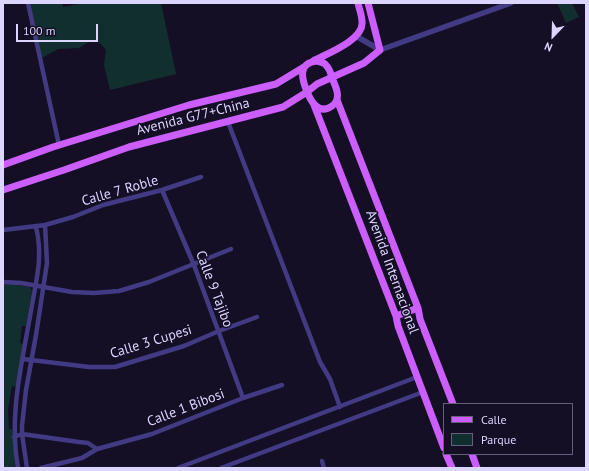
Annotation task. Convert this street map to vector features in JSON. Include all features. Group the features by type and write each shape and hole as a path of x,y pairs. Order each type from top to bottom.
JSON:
{"main road":[{"path":"356,36 362,23 358,3"},
{"path":"368,3 380,50"},
{"name":"Avenida G77+China","path":"3,165 59,145 189,105 276,84 312,62 348,43 356,36"},
{"name":"Avenida G77+China","path":"3,190 129,147 283,107 317,84 364,63 380,50"},
{"path":"304,67 302,77 311,102 314,106 322,109 331,107 337,100 337,90 332,76 326,64 317,61 312,62"},
{"name":"Avenida Internacional","path":"337,100 418,308 420,320 453,403"},
{"name":"Avenida Internacional","path":"314,106 396,316 398,326 443,445"},
{"path":"396,316 418,308"},
{"path":"446,455 452,468"},
{"path":"472,455 477,468"}],"street":[{"path":"28,3 59,145"},
{"path":"356,36 380,50 511,3"},
{"path":"228,122 320,362 330,379 340,407"},
{"name":"Calle 7 Roble","path":"3,230 45,225 72,217 103,205 162,190 201,178"},
{"name":"Calle 9 Tajibo","path":"162,190 194,265 243,398"},
{"path":"27,468 22,434 26,390 47,263 45,225"},
{"path":"18,468 14,437 16,408 35,286 40,265 40,249 36,227"},
{"path":"3,282 94,294 119,291 194,265 232,249"},
{"name":"Calle 3 Cupesi","path":"23,359 89,367 115,367 184,346 257,317"},
{"path":"178,468 417,377"},
{"name":"Calle 1 Bibosi","path":"41,468 82,458 97,449 152,434 243,398 282,385"},
{"path":"221,468 422,392"},
{"path":"14,437 22,434 88,443 97,449"},
{"path":"322,462 324,468"}],"green space":[{"path":"28,3 63,3 63,7 84,3 161,3 176,74 110,90 104,65 106,50 98,41 90,41 79,48 58,49 40,59"},
{"path":"557,3 572,3 579,17 566,23"},
{"path":"8,284 30,287 32,291 26,326 22,326 20,343 23,344 17,387 12,386 8,410 9,429 12,429 14,468 3,468 3,285"}]}
